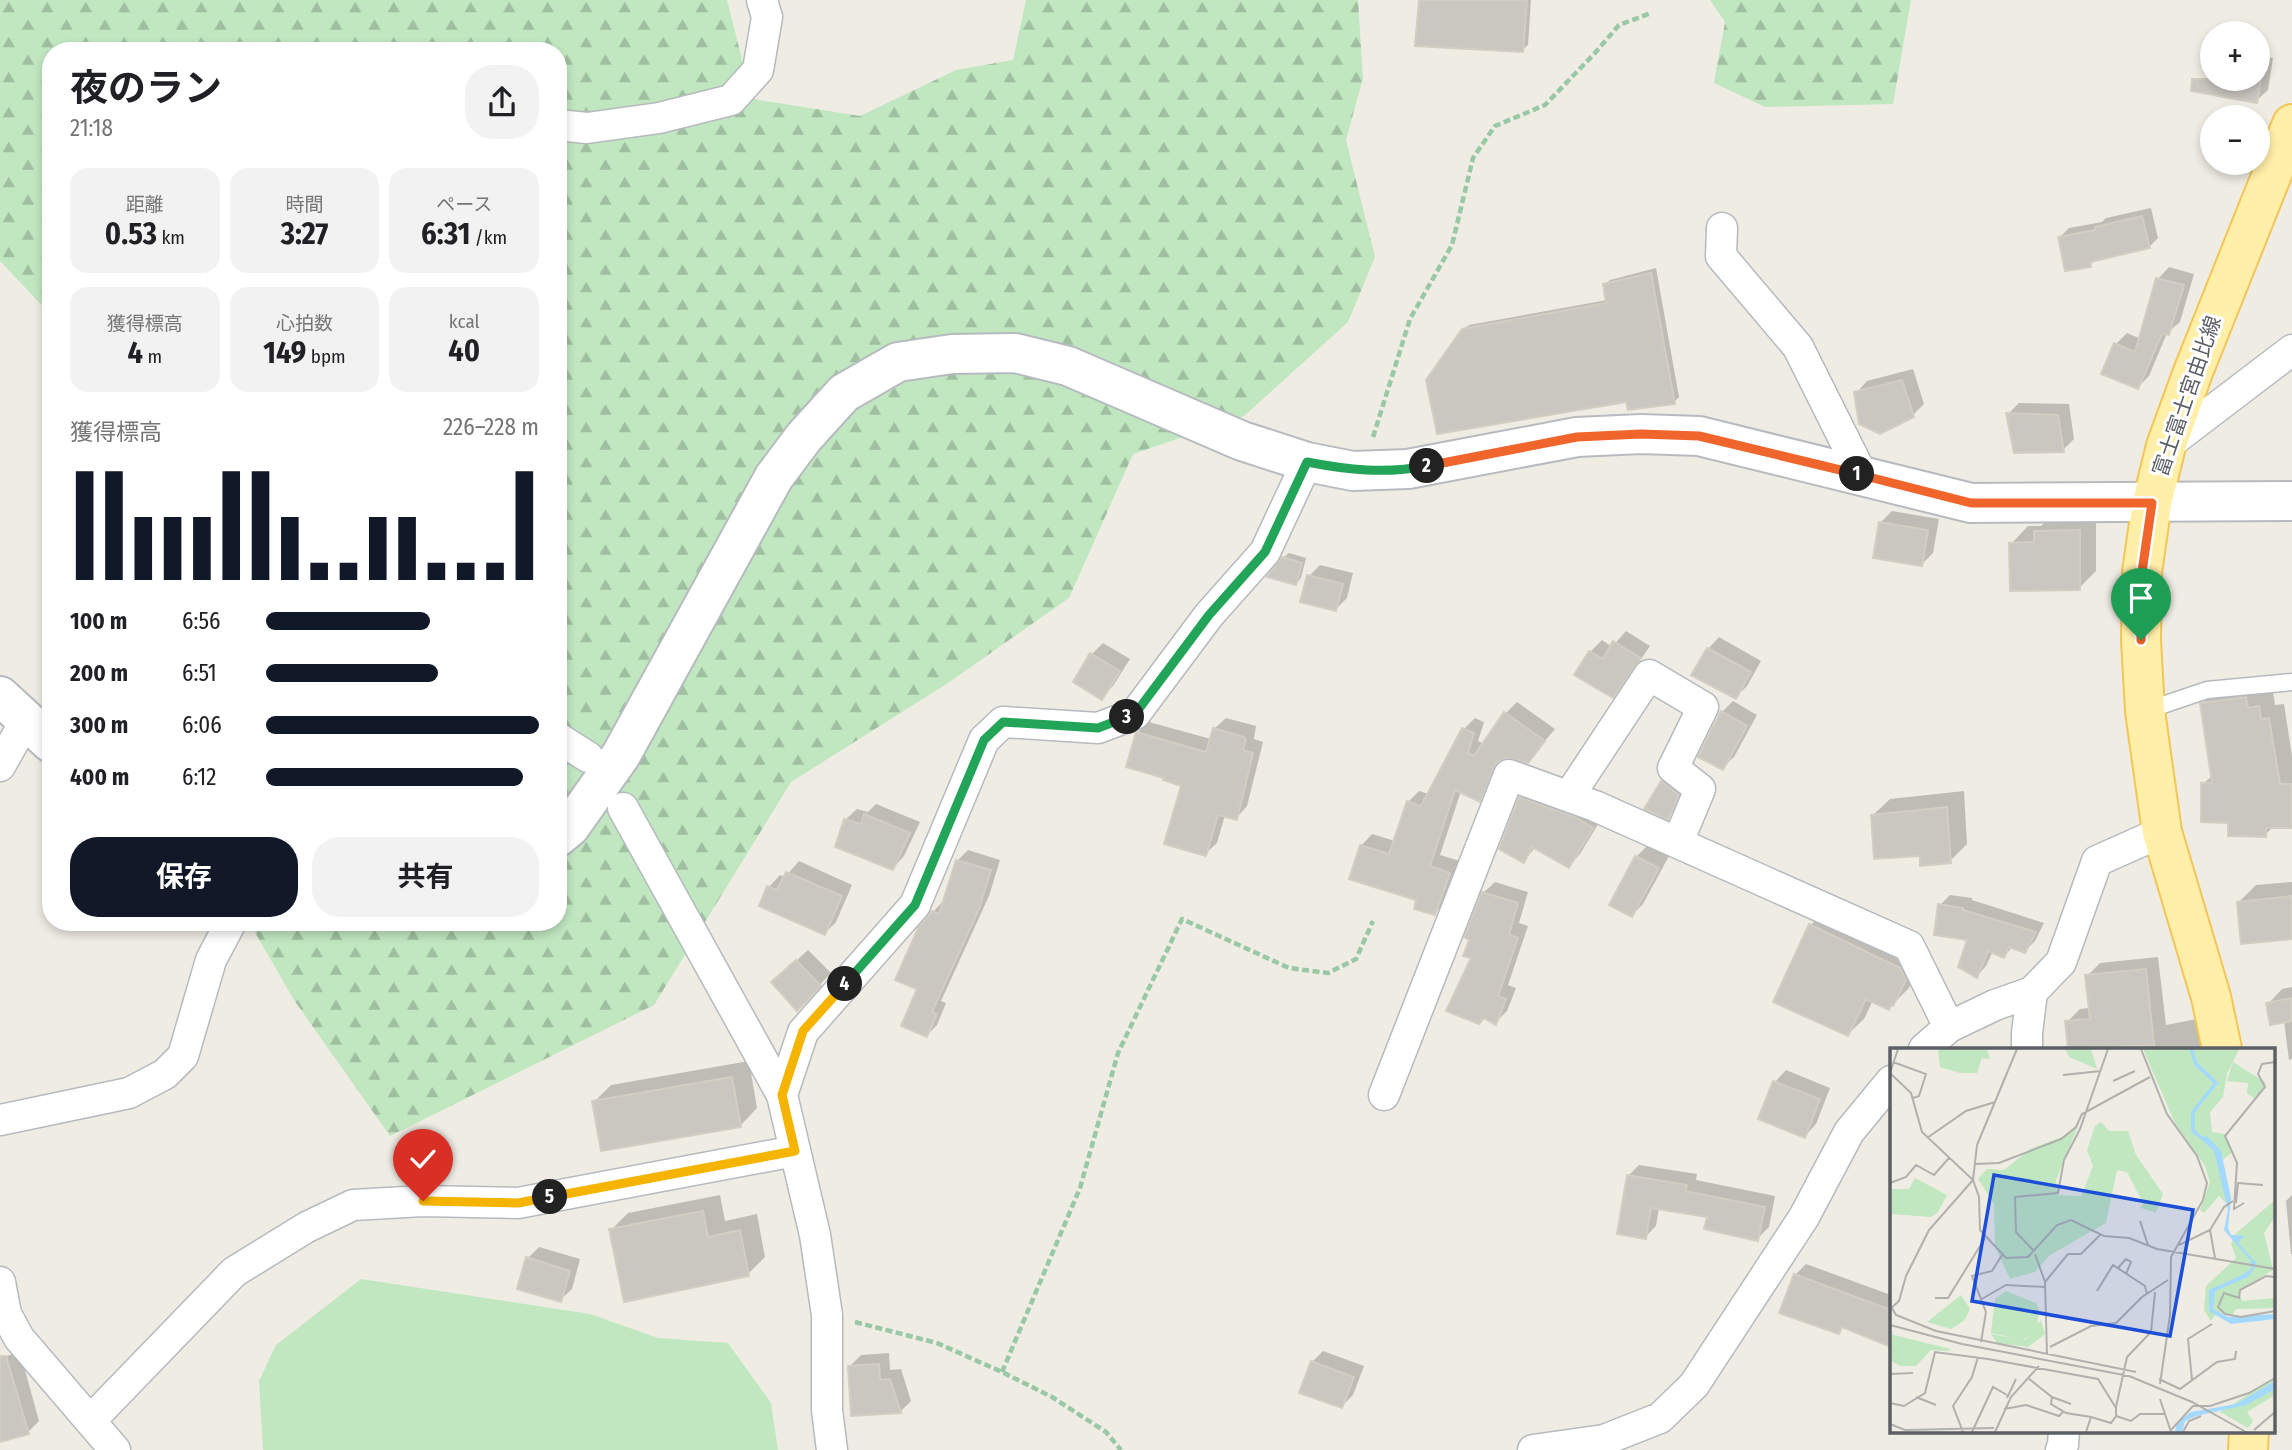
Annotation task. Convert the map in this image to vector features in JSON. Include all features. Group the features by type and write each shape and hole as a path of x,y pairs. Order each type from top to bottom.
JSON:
{"main road":[{"name":"富士富士宮由比線","path":"2222,1048 2211,997 2162,832 2145,711 2141,640 2142,572 2152,503 2166,446 2292,124"},
{"path":"2248,1450 2249,1432"}],"street":[{"path":"567,126 586,128 659,118 731,100 758,69 767,17 762,0"},
{"path":"1722,228 1721,256 1798,347 1862,475"},
{"path":"2166,446 2292,350"},
{"path":"567,830 621,755 774,477 803,437 844,393 898,362 952,354 1015,353 1068,366 1242,441 1307,462 1353,471 1408,469 1577,437 1641,434 1699,436 1971,503 2292,501"},
{"path":"782,1095 803,1031 915,905 984,740 1003,722 1098,728 1135,714 1209,615 1265,552 1307,462"},
{"path":"1569,796 1649,676 1703,707 1673,768 1700,789 1678,842"},
{"path":"0,766 26,720"},
{"path":"567,744 588,757"},
{"path":"1384,1095 1509,775 1569,796 1678,842 1909,946 1949,1027"},
{"path":"623,808 782,1095 815,1235 827,1315 827,1410 832,1450"},
{"path":"1925,1048 1949,1027 1994,1005 2032,992 2061,962 2097,860 2162,832"},
{"path":"0,1120 129,1093 165,1074 183,1056 211,960 226,931"},
{"path":"2027,1048 2026,1032 2032,992"},
{"path":"1533,1450 1604,1440 1660,1418 1694,1385 1804,1217 1849,1132 1890,1082"},
{"path":"90,1421 234,1272 307,1227 353,1205 423,1201 518,1203 795,1151"},
{"path":"0,1282 6,1314 19,1338 115,1450"},
{"path":"2061,1450 2064,1432"}],"lane":[{"path":"2145,711 2207,690 2292,682"}],"path":[{"path":"1353,471 1372,440 1410,319 1452,245 1473,158 1494,126 1545,105 1619,24 1651,13"},
{"path":"1002,1372 1080,1188 1118,1053 1182,919 1289,968 1328,973 1356,959 1373,921"},
{"path":"827,1315 937,1343 1002,1372 1052,1398 1106,1432 1121,1450"}],"green space":[{"path":"0,0 727,0 752,99 860,116 956,70 1013,60 1026,0 1358,0 1363,78 1346,140 1375,257 1348,322 1244,416 1133,454 1069,598 948,683 791,782 654,1005 390,1136 294,1000 254,931 567,931 567,42 42,42 42,305 0,261"},
{"path":"1710,0 1911,0 1893,104 1765,107 1714,83 1725,22"},
{"path":"361,1279 590,1314 658,1338 728,1343 771,1403 778,1450 263,1450 259,1381 276,1345"}],"building":[{"path":"1419,0 1527,0 1523,52 1415,46"},
{"path":"2192,79 2200,79 2200,91 2259,91 2257,103 2191,91"},
{"path":"2142,216 2150,248 2090,262 2091,267 2065,271 2058,237 2095,230 2095,227"},
{"path":"1651,273 1675,404 1628,410 1626,402 1437,434 1426,380 1462,329 1606,303 1603,284"},
{"path":"2156,278 2184,285 2169,335 2162,334 2138,389 2101,374 2114,343 2135,352"},
{"path":"1902,380 1914,417 1880,434 1859,424 1854,392"},
{"path":"2006,413 2058,415 2064,452 2014,453"},
{"path":"1879,522 1928,530 1922,566 1873,558"},
{"path":"2080,530 2080,590 2010,591 2009,543 2034,542 2034,531"},
{"path":"1282,557 1302,563 1296,585 1267,577"},
{"path":"1307,575 1343,584 1336,611 1300,602"},
{"path":"1613,641 1641,658 1613,698 1574,675 1589,651 1603,659"},
{"path":"1707,648 1751,672 1736,699 1691,675"},
{"path":"1090,653 1120,671 1102,700 1073,682"},
{"path":"2246,697 2248,708 2259,706 2261,719 2269,718 2280,784 2292,784 2292,828 2266,828 2266,837 2228,836 2228,823 2201,822 2201,783 2212,783 2200,703"},
{"path":"1721,711 1747,726 1723,770 1698,757"},
{"path":"1504,712 1545,741 1528,763 1507,758 1497,762 1480,802 1455,790 1430,866 1450,873 1435,915 1414,909 1416,900 1349,879 1360,845 1389,854 1407,801 1421,806 1462,728 1474,733 1468,753 1474,756"},
{"path":"1213,728 1244,737 1246,740 1243,750 1253,753 1237,820 1218,815 1206,856 1164,844 1181,786 1126,767 1136,732 1206,752"},
{"path":"1661,781 1679,795 1668,820 1644,809"},
{"path":"1519,797 1575,817 1593,828 1569,868 1532,847 1524,863 1499,849"},
{"path":"1947,807 1951,863 1920,866 1920,856 1874,859 1871,815"},
{"path":"864,814 910,833 893,870 835,847 844,819 861,824"},
{"path":"1635,856 1659,868 1632,917 1609,905"},
{"path":"956,860 991,870 979,909 932,1012 937,1014 927,1037 901,1026 917,989 895,980 919,926 932,911 939,914"},
{"path":"786,872 842,896 825,935 759,906 767,886 777,890"},
{"path":"1482,892 1518,903 1509,935 1518,938 1498,996 1506,999 1496,1025 1484,1018 1479,1024 1446,1011 1471,958 1463,956 1469,940 1464,937"},
{"path":"2292,896 2292,939 2241,944 2237,902"},
{"path":"1938,904 1963,908 2036,932 2025,953 2009,947 2004,958 1988,951 1977,978 1958,967 1967,940 1934,935"},
{"path":"1809,924 1900,968 1906,980 1889,1010 1866,999 1848,1036 1773,1002"},
{"path":"796,960 821,986 797,1011 771,982"},
{"path":"2146,969 2154,1045 2068,1048 2065,1021 2090,1019 2085,975"},
{"path":"2292,998 2292,1021 2270,1025 2266,1003"},
{"path":"732,1077 741,1127 601,1151 592,1101"},
{"path":"1773,1081 1820,1099 1805,1138 1758,1119"},
{"path":"1627,1175 1687,1185 1685,1191 1765,1207 1758,1241 1704,1229 1707,1217 1651,1208 1646,1239 1617,1234"},
{"path":"703,1211 708,1237 740,1230 749,1276 624,1302 609,1229"},
{"path":"526,1257 570,1271 561,1302 517,1289"},
{"path":"1794,1274 1890,1310 1890,1347 1842,1327 1839,1334 1779,1313"},
{"path":"0,1356 6,1356 29,1434 0,1442"},
{"path":"1311,1361 1354,1377 1342,1408 1299,1393"},
{"path":"879,1364 880,1380 890,1379 901,1413 851,1416 848,1366"}],"route":[{"path":"423,1201 518,1203 795,1151 782,1095 803,1031 915,905 984,740 1003,722 1098,728 1135,714 1209,615 1265,552 1307,462 1353,471 1408,469 1577,437 1641,434 1699,436 1971,503 2152,503 2142,572 2141,640"}]}
